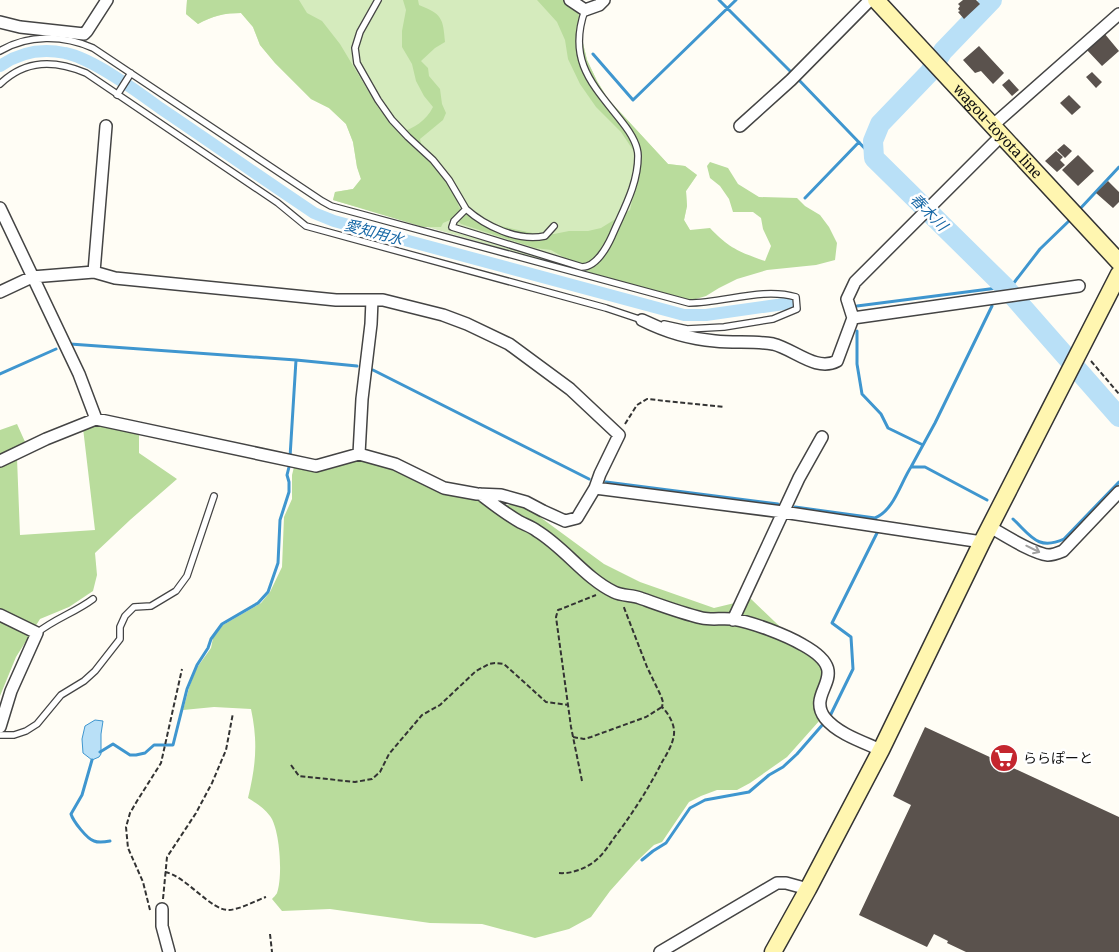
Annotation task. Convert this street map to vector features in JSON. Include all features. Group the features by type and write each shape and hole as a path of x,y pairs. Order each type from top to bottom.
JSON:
{"street":[{"path":"0,22 20,27 84,34 107,0"},
{"path":"570,0 585,10 599,5 604,0"},
{"path":"740,126 794,77 870,0"},
{"name":"wagou-toyota line","path":"876,0 1119,262"},
{"path":"642,320 664,330 715,341 774,345 816,363 828,366 837,361 853,318 847,299 855,282 997,131 1119,14"},
{"path":"94,272 106,126"},
{"path":"0,208 79,374 96,419"},
{"path":"0,292 32,277 94,272 114,278 336,300 395,302 443,315 467,324 508,344 570,389 619,435 595,488 577,518 565,521 526,502 501,495 480,494 444,488 395,464 359,454 316,466 96,419 46,439 0,461"},
{"path":"773,952 881,750 1066,375 1084,354 1119,274"},
{"path":"853,318 1079,286"},
{"path":"359,454 362,398 372,300"},
{"path":"733,620 799,478 822,436"},
{"path":"595,488 783,512 982,542"},
{"path":"990,527 1040,553 1056,554 1063,551 1119,492"},
{"path":"480,494 495,506 538,531 616,593 632,595 703,618 733,620 754,625 804,645 826,662 829,668 821,700 821,710 825,717 835,728 881,750"},
{"path":"0,615 38,633 11,691 0,727"},
{"path":"660,952 777,883 786,883 808,889"},
{"path":"162,909 162,926 169,952"}],"lane":[{"path":"378,0 360,32 355,48 357,63 392,120 433,160 449,180 466,209 486,225 522,236 533,237 545,236 554,226"},
{"path":"466,209 454,221 452,227 582,267 590,266 608,246 632,192 638,155 632,135 599,94 582,63 578,43 580,26 585,10"},
{"path":"0,52 27,40 53,38 82,43 93,48 331,206 690,303 772,293 796,297 797,309 773,319 724,327 687,329 642,320 606,308 306,226 278,204 86,73 60,64 42,64 29,66 0,84"},
{"path":"117,95 131,73"},
{"path":"0,735 14,735 26,731 37,724 61,695 84,681 101,663 120,639 120,627 125,616 134,607 151,606 176,591 187,576 214,496"},
{"path":"38,633 46,626 82,608 93,599"}],"path":[{"path":"1084,354 1119,394"},
{"path":"619,435 637,405 647,399 724,407"},
{"path":"582,781 568,705 556,614 560,608 604,593 609,588"},
{"path":"559,873 570,873 595,861 637,806 651,784 671,746 674,736 672,723 662,707 661,696 647,667 634,630 621,602 620,594"},
{"path":"290,765 299,776 356,782 372,779 380,772 389,754 422,715 440,705 476,670 489,664 504,664 546,702 568,705"},
{"path":"162,926 151,916 143,882 128,848 126,827 137,801 160,763 182,669"},
{"path":"573,737 584,739 591,737 646,717 662,707"},
{"path":"162,909 165,872 169,853 196,813 220,764 226,750 233,713"},
{"path":"165,872 177,877 215,905 226,910 266,897"},
{"path":"270,934 272,952"}],"green space":[{"path":"187,0 563,0 578,10 579,17 584,22 581,35 587,60 608,99 668,164 685,166 697,175 686,191 687,206 684,220 690,230 595,275 333,200 335,192 353,189 361,179 353,142 346,124 329,108 311,99 275,63 260,45 253,27 241,13 219,16 198,24 186,14"},
{"path":"187,0 299,0 307,13 322,21 340,44 379,109 400,133 419,123 433,107 424,96 416,81 412,64 402,47 402,31 406,10 403,0 418,0 419,5 437,14 440,18 445,42 435,48 421,61 428,68 429,76 440,89 442,104 446,113 443,120 420,139 422,147 450,178 459,207 467,215 482,222 537,234 554,234 601,228 630,210 641,162 621,132 596,107 580,84 568,59 565,40 557,22 537,0 563,0 578,10 579,17 584,22 581,35 587,60 608,99 668,164 685,166 697,175 686,191 687,206 684,220 690,230 710,228 735,249 765,261 771,246 763,229 761,218 753,212 733,212 729,199 720,186 710,178 707,166 710,162 728,168 738,184 759,197 797,198 805,206 820,215 837,243 835,260 816,265 767,270 737,279 706,296 689,301 595,275 551,250 535,248 461,224 455,218 443,223 441,227 423,227 333,200 335,192 353,189 361,179 353,142 346,124 329,108 311,99 275,63 260,45 253,27 241,13 219,16 198,24 186,14"},
{"path":"97,423 139,432 139,453 177,479 95,553 97,575 93,591 69,607 40,619 16,657 0,696 0,430 17,424 26,444 17,458 20,535 95,530 83,428"},
{"path":"361,461 376,463 476,497 483,503 525,506 604,564 640,582 714,608 751,599 822,667 815,705 820,720 787,757 750,783 737,790 717,790 689,802 662,842 654,845 636,862 610,891 591,917 569,929 535,938 482,924 430,923 330,909 282,911 272,899 277,893 280,876 280,853 276,831 268,813 248,798 255,754 255,732 251,709 214,707 183,710 196,669 211,648 213,638 223,625 261,603 270,592 282,567 284,517 292,499 294,467 322,471"}],"water":[{"path":"95,720 103,721 101,754 92,760 83,753 82,739 85,726"}],"building":[{"path":"963,0 976,0 980,4 964,19 958,12 960,11 958,9 960,6 958,4"},
{"path":"1104,33 1119,51 1102,66 1086,49"},
{"path":"979,46 1004,73 993,84 981,71 975,73 963,60"},
{"path":"1092,72 1102,82 1096,88 1086,77"},
{"path":"1009,79 1019,90 1012,96 1002,85"},
{"path":"1069,95 1081,107 1072,115 1060,103"},
{"path":"1064,144 1072,151 1065,158 1057,150"},
{"path":"1056,151 1063,157 1060,160 1065,165 1057,172 1045,161"},
{"path":"1078,155 1094,171 1078,186 1062,170"},
{"path":"1108,181 1119,192 1119,202 1113,208 1096,193"},
{"path":"925,727 1119,817 1119,952 966,952 934,934 927,947 859,915 911,805 893,796"}],"waterway":[{"path":"719,0 793,74"},
{"path":"593,54 633,100 736,0"},
{"name":"春木川","path":"992,0 943,51 929,73 880,124 873,141 874,158 1005,287 1119,417"},
{"name":"愛知用水","path":"0,66 15,57 39,51 65,53 88,61 127,84 314,213 334,221 684,315 706,315 791,303"},
{"path":"797,78 874,158"},
{"path":"805,198 859,142"},
{"path":"1078,211 1119,167"},
{"path":"857,306 1005,287 1013,284 1040,249 1072,218"},
{"path":"911,467 935,423 992,306"},
{"path":"857,331 857,364 862,394 881,414 888,428 923,445"},
{"path":"70,344 357,366"},
{"path":"0,374 56,349"},
{"path":"290,457 296,360"},
{"path":"373,370 589,479"},
{"path":"100,752 113,744 130,755 145,753 154,745 173,745 187,689 211,639 222,624 258,603 268,592 278,563 280,520 289,492 287,475 290,463"},
{"path":"795,507 875,518 882,514 892,503 911,467 925,467 987,500"},
{"path":"606,482 778,504"},
{"path":"1013,519 1030,536 1041,542 1048,543 1064,539 1119,482"},
{"path":"830,716 853,669 851,637 832,623 877,533"},
{"path":"642,860 666,843 690,808 705,800 749,792 769,775 783,767 824,723"},
{"path":"92,760 82,795 71,814 74,821 91,840 96,842 110,841"}],"place":[{"name":"ららぽーと","path":"1004,758"}]}
